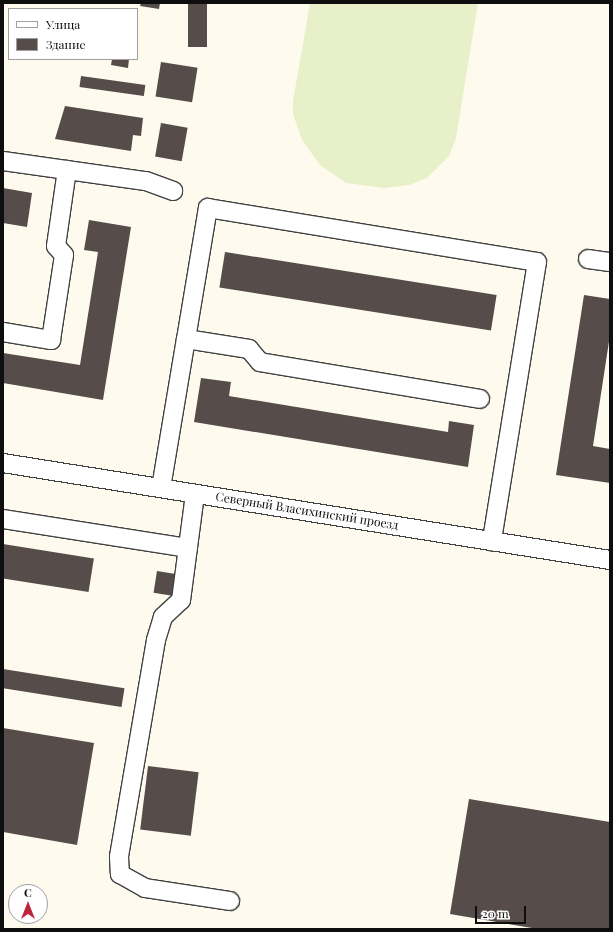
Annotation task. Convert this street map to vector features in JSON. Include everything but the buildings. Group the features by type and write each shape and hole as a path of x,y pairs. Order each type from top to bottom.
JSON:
{"street":[{"path":"3,160 146,181 173,191"},
{"path":"3,332 51,340 64,255 56,246 67,170"},
{"path":"161,488 208,208 537,262 492,541"},
{"path":"588,259 610,262"},
{"path":"186,339 249,349 260,362 480,399"},
{"name":"Северный Власихинский проезд","path":"3,462 610,560"},
{"path":"196,494 181,600 163,617 156,640 119,857 120,874 145,888 230,901"},
{"path":"3,519 188,548"}],"green space":[{"path":"310,3 478,3 456,138 449,156 427,178 409,185 384,188 346,183 320,165 302,140 293,114 293,101"}]}
